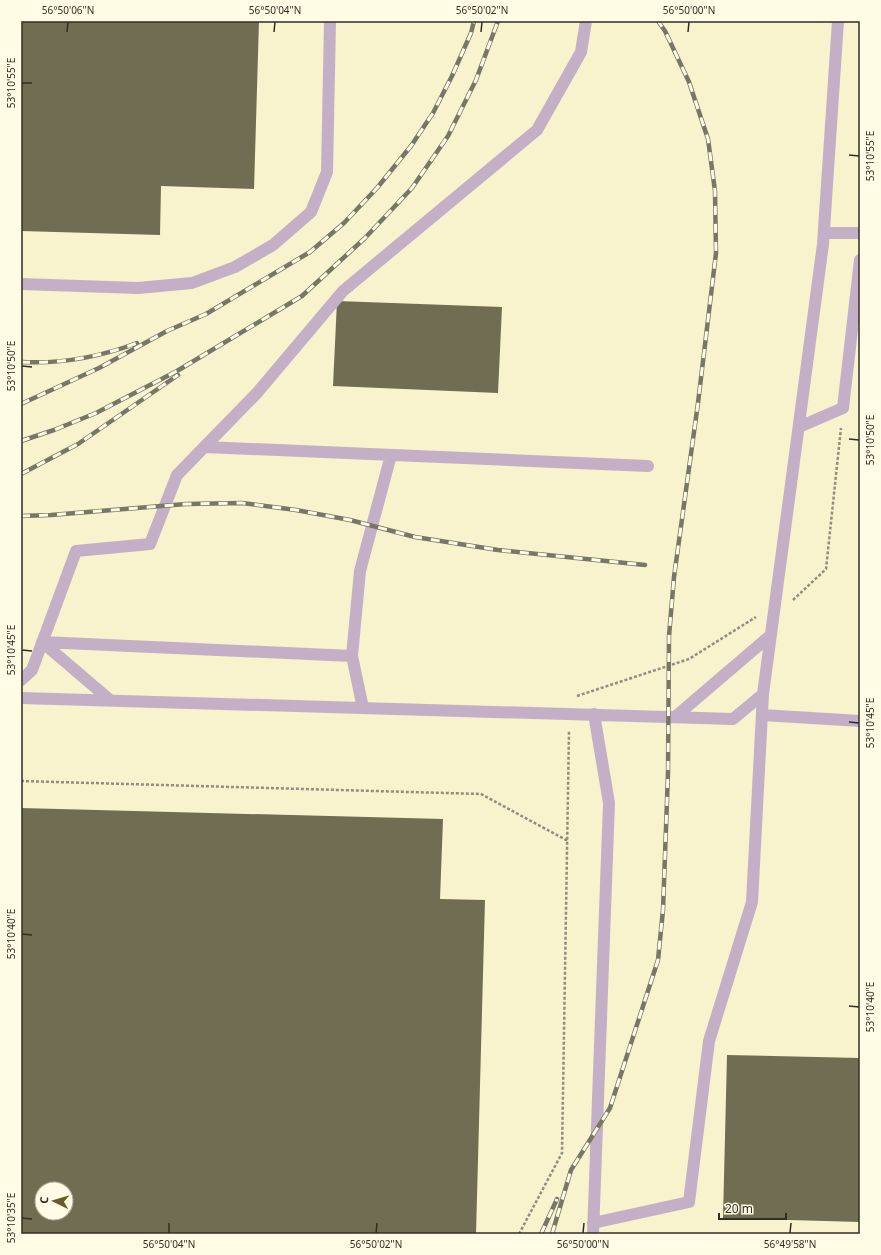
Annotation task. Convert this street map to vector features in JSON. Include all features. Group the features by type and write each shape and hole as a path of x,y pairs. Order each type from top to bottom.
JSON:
{"lane":[{"path":"21,284 138,288 192,283 235,268 273,245 311,212 327,172 330,21"},
{"path":"21,680 32,670 76,551 150,544 177,475 257,393 343,291 537,130 581,52 586,21"},
{"path":"594,714 609,802 593,1228 689,1202 709,1041 752,902 763,694 824,233 838,21"},
{"path":"824,233 860,233"},
{"path":"799,428 843,408 860,260"},
{"path":"205,447 648,466"},
{"path":"363,708 352,656 360,570 391,455"},
{"path":"675,717 771,635"},
{"path":"42,642 352,656"},
{"path":"42,642 110,700"},
{"path":"21,698 733,719 763,694"},
{"path":"762,715 860,721"}],"path":[{"path":"519,1234 562,1153 570,714 572,698 689,659 753,618 790,602 826,569 843,408"},
{"path":"21,781 481,794 568,841"}],"shaded area":[{"path":"21,21 860,21 860,1234 21,1234"}],"building":[{"path":"21,21 259,21 254,189 161,186 160,235 21,231"},
{"path":"337,301 502,307 498,393 333,386"},
{"path":"21,808 443,819 440,899 485,900 476,1234 21,1234"},
{"path":"727,1055 860,1058 860,1222 723,1218"}],"railway":[{"path":"21,404 99,368 167,331 206,314 310,252 344,223 377,188 411,146 433,113 452,76 471,33 474,21"},
{"path":"21,441 54,430 96,413 177,371 302,296 365,238 412,188 448,136 476,80 498,21"},
{"path":"552,1234 571,1170 610,1108 658,960 663,910 668,773 669,636 674,577 698,403 716,253 715,191 708,139 689,82 665,31 658,21"},
{"path":"21,362 65,361 94,356 137,343"},
{"path":"21,474 78,444 178,375"},
{"path":"21,516 186,504 242,503 296,510 350,520 415,537 498,550 645,565"},
{"path":"541,1234 557,1199"}]}
